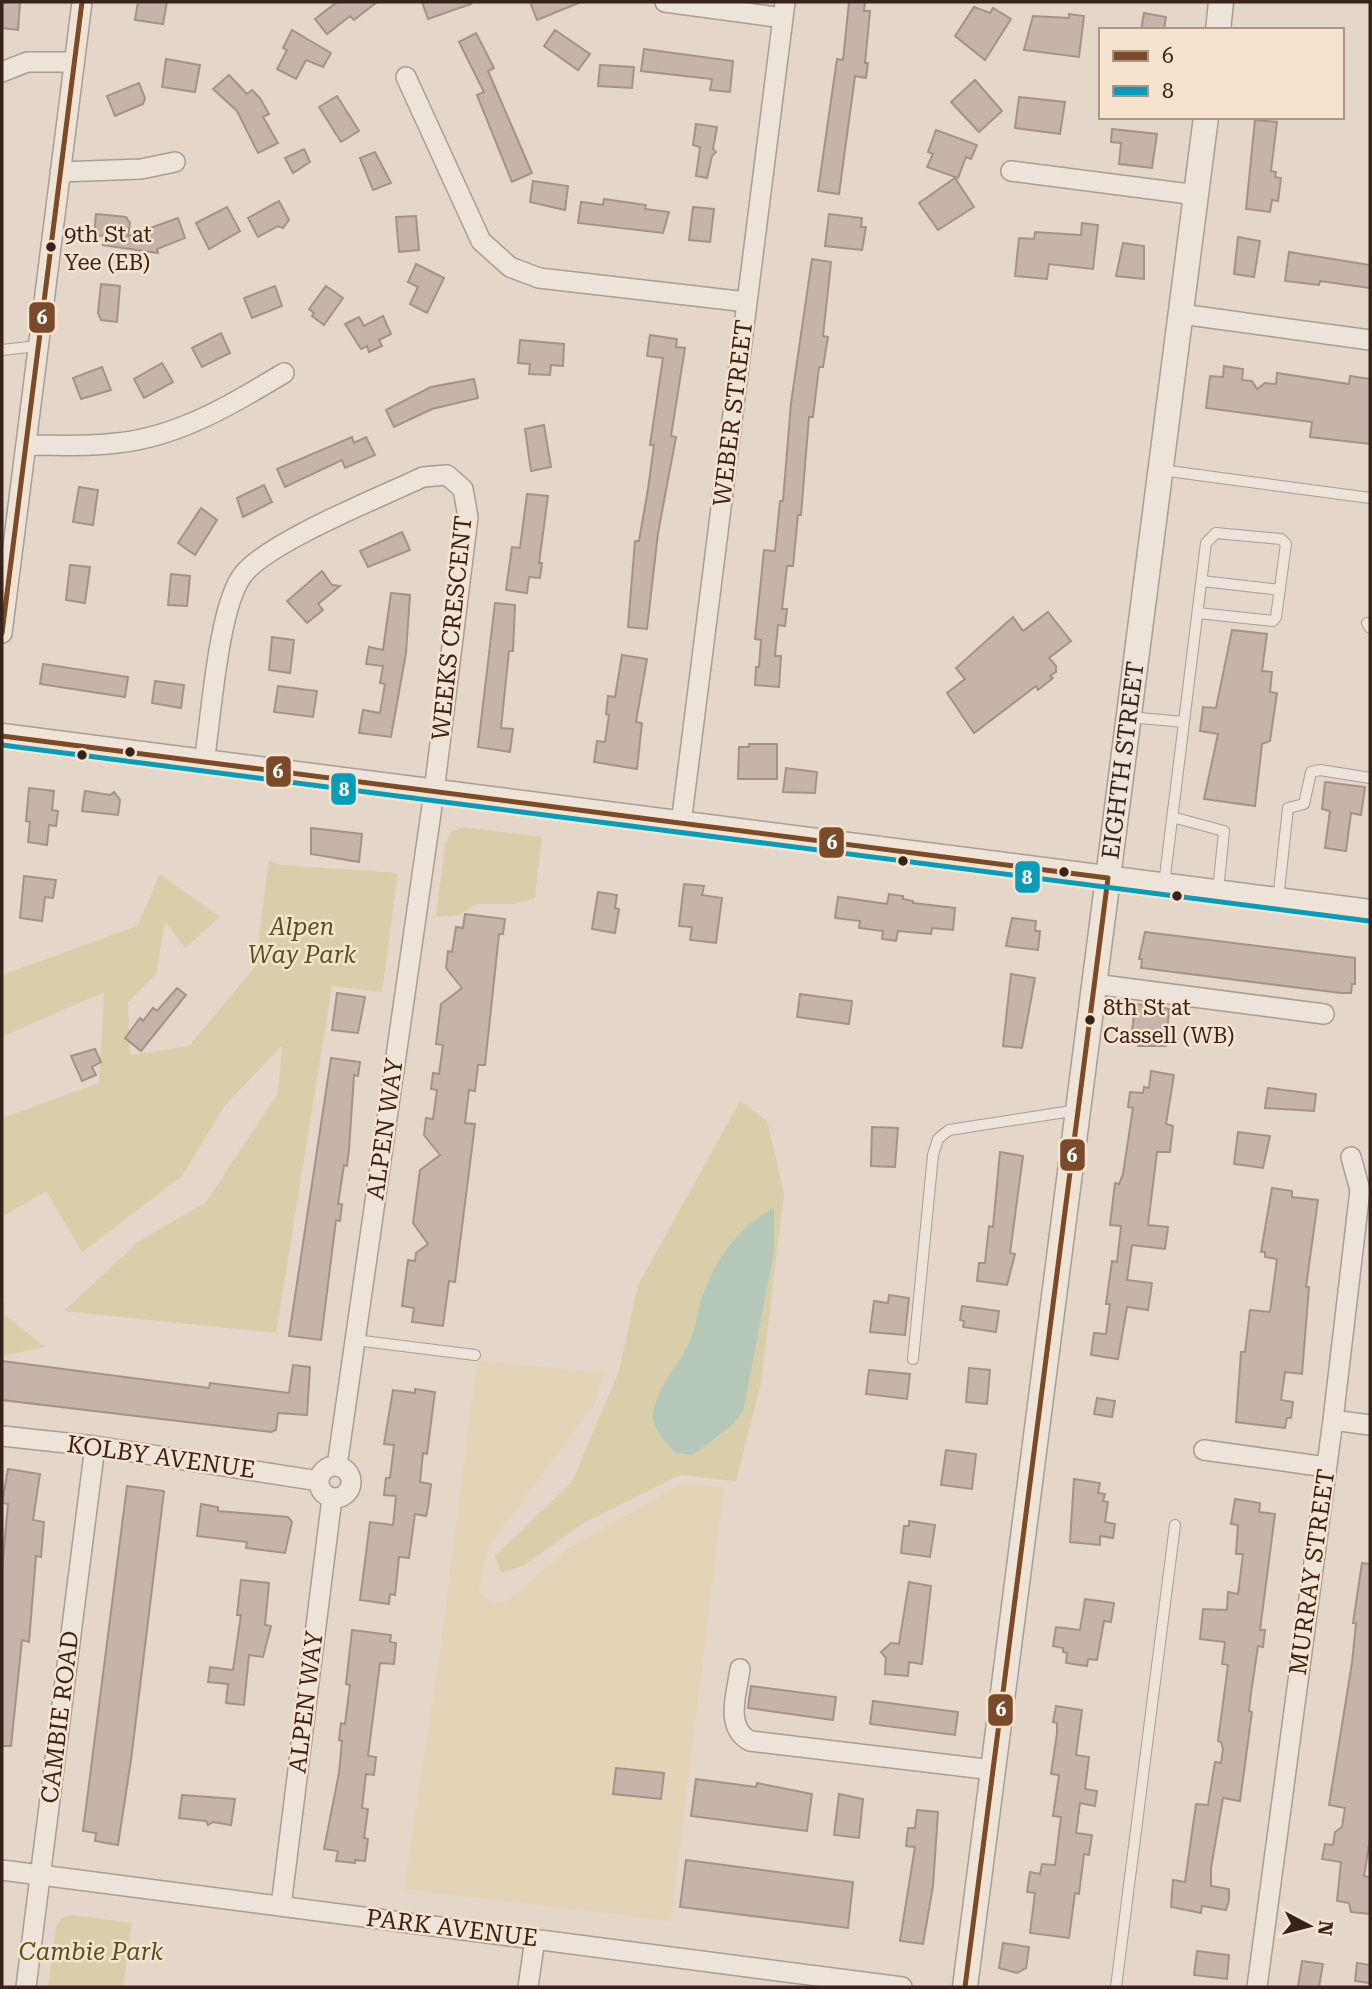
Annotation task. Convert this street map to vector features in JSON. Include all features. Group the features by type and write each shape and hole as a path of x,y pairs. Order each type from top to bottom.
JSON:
{"street":[{"path":"2,633 82,2"},
{"path":"665,2 784,10"},
{"path":"1218,28 1221,2"},
{"name":"WEBER STREET","path":"681,824 784,10"},
{"path":"2,72 27,62 74,62"},
{"path":"406,77 481,241 510,267 540,278 747,302"},
{"name":"EIGHTH STREET","path":"965,1987 1206,119"},
{"path":"60,172 141,169 175,162"},
{"path":"1011,171 1196,195"},
{"path":"1181,314 1370,340"},
{"path":"26,445 118,443 177,429 234,404 284,373"},
{"name":"WEEKS CRESCENT","path":"204,762 227,606 242,576 263,554 275,548 423,477 447,475 463,489 468,517 433,792"},
{"path":"2,736 1370,912"},
{"name":"ALPEN WAY","path":"337,1466 433,792"},
{"path":"1094,984 1324,1014"},
{"name":"MURRAY STREET","path":"1256,1987 1333,1420 1360,1191 1351,1157"},
{"path":"1333,1420 1370,1425"},
{"name":"KOLBY AVENUE","path":"2,1436 94,1446 319,1481"},
{"name":"CAMBIE ROAD","path":"26,1987 94,1446"},
{"path":"1204,1450 1326,1467"},
{"path":"337,1466 349,1474 351,1485 342,1497 332,1498 321,1490 319,1481 327,1468 337,1466"},
{"name":"ALPEN WAY","path":"281,1906 332,1498"},
{"path":"740,1669 734,1722 742,1736 750,1741 993,1770"},
{"name":"PARK AVENUE","path":"2,1870 902,1987"},
{"path":"528,1987 535,1939"}],"lane":[{"path":"2,350 38,346"},
{"path":"1161,470 1370,498"},
{"path":"1164,886 1206,543 1216,533 1281,539 1286,544 1273,621 1198,613"},
{"path":"1202,581 1280,590"},
{"path":"1129,717 1184,722"},
{"path":"1278,900 1288,808 1304,804 1311,772 1320,770 1370,778"},
{"path":"1172,817 1224,831 1218,892"},
{"path":"913,1359 933,1155 938,1139 949,1130 1078,1110"},
{"path":"355,1340 475,1355"},
{"path":"1116,1987 1175,1525"}],"shaded area":[{"path":"774,1208 774,1251 743,1412 733,1424 693,1455 676,1453 654,1423 657,1398 688,1345 707,1284 721,1258 749,1225"},
{"path":"477,1360 604,1373 596,1402 488,1547 479,1590 491,1604 507,1602 569,1548 683,1483 724,1487 671,1921 404,1889 440,1652"}],"green space":[{"path":"463,827 542,837 535,898 514,904 476,904 459,915 436,917 445,844 451,832"},
{"name":"Alpen Way Park","path":"269,860 280,865 398,873 382,992 332,986 276,1333 64,1311 138,1242 206,1202 278,1093 282,1046 225,1105 182,1176 82,1252 46,1191 2,1217 2,1118 99,1083 104,992 2,1037 2,975 137,926 160,874 220,917 185,948 165,922 156,974 128,1002 130,1055 189,1046 255,967"},
{"path":"740,1101 767,1121 784,1193 761,1383 736,1481 680,1475 582,1524 523,1566 501,1573 495,1556 572,1482 619,1371 638,1285"},
{"path":"2,1303 5,1303 4,1314 45,1347 2,1356"},
{"name":"Cambie Park","path":"73,1915 132,1923 123,1987 48,1987 56,1926 62,1918"}],"building":[{"path":"2,2 20,2 18,30 2,28"},
{"path":"138,2 167,2 163,24 135,20"},
{"path":"337,2 377,2 354,20 350,16 327,34 315,19"},
{"path":"422,2 470,2 471,4 428,19"},
{"path":"530,2 581,2 537,20"},
{"path":"849,2 865,2 864,11 870,11 865,63 868,63 866,78 855,76 839,194 818,191 837,59 843,60"},
{"path":"974,7 990,13 993,8 1011,19 985,60 955,36"},
{"path":"1144,13 1166,17 1164,28 1141,28"},
{"path":"1069,14 1084,16 1079,57 1024,50 1033,16 1069,18"},
{"path":"292,30 331,53 323,67 306,60 296,79 277,69 287,50 283,48"},
{"path":"555,30 590,54 578,70 544,46"},
{"path":"476,33 494,68 488,71 532,173 512,182 477,95 484,92 459,42"},
{"path":"644,49 733,61 730,92 710,90 712,79 641,71"},
{"path":"166,59 200,65 195,92 162,87"},
{"path":"600,65 634,67 632,88 598,86"},
{"path":"229,75 247,94 252,90 260,98 269,114 263,117 278,143 258,153 237,111 213,89"},
{"path":"975,80 1002,111 979,132 951,102"},
{"path":"139,83 145,98 143,104 115,116 107,96"},
{"path":"337,96 359,131 341,142 319,107"},
{"path":"1019,97 1065,102 1060,134 1015,128"},
{"path":"1255,120 1277,122 1271,171 1276,172 1275,177 1281,178 1278,201 1272,200 1270,212 1246,209"},
{"path":"696,124 717,127 713,149 716,152 712,156 707,178 696,176 700,147 693,145"},
{"path":"1112,129 1157,134 1152,168 1119,164 1121,143 1111,142"},
{"path":"936,130 977,145 971,159 966,157 958,178 927,167 933,154 928,152"},
{"path":"304,149 310,162 293,173 285,158"},
{"path":"375,152 391,183 373,190 360,158"},
{"path":"955,178 974,207 938,230 919,203"},
{"path":"533,181 568,186 565,210 530,202"},
{"path":"604,199 646,205 645,209 669,212 663,233 578,223 581,202 603,205"},
{"path":"279,201 289,220 283,228 278,226 258,237 248,218"},
{"path":"227,207 240,231 209,249 196,223"},
{"path":"693,207 714,209 710,242 689,240"},
{"path":"96,214 126,217 130,223 128,236 178,218 185,238 157,249 158,253 102,245 112,242 113,237 94,235"},
{"path":"829,214 862,218 861,227 866,227 862,250 825,246"},
{"path":"416,216 419,250 399,252 396,217"},
{"path":"1082,223 1098,225 1093,269 1049,264 1047,279 1015,276 1019,238 1034,239 1035,232 1081,235"},
{"path":"1238,237 1260,241 1254,277 1234,274"},
{"path":"1123,243 1144,246 1144,279 1116,276"},
{"path":"1289,252 1370,265 1370,288 1320,281 1319,285 1285,281"},
{"path":"812,259 831,262 823,336 828,337 823,367 819,367 813,417 809,417 801,515 798,515 793,566 787,566 782,609 787,609 785,626 778,625 775,656 781,656 779,687 755,685 761,640 755,639 764,550 775,551 780,501 783,501 791,403"},
{"path":"416,264 444,278 427,313 410,304 418,287 408,282"},
{"path":"101,284 120,286 117,322 101,320 98,313"},
{"path":"275,286 282,306 252,318 244,298"},
{"path":"326,286 343,298 324,325 312,316 314,313 309,309"},
{"path":"383,316 391,334 379,340 382,346 369,352 367,346 361,349 345,324 359,317 364,326"},
{"path":"221,333 230,353 202,367 192,348"},
{"path":"650,335 677,339 676,347 685,348 671,436 676,437 658,533 647,629 628,627 635,541 639,541 648,489 654,445 650,445 663,358 647,356"},
{"path":"520,340 564,344 563,366 551,365 550,375 529,374 530,364 518,363"},
{"path":"162,363 173,382 144,398 134,379"},
{"path":"1224,366 1243,369 1242,380 1252,381 1257,389 1265,383 1276,384 1277,373 1349,384 1350,376 1370,379 1370,444 1310,437 1312,422 1206,408 1210,376 1223,377"},
{"path":"102,367 111,390 81,399 73,378"},
{"path":"474,379 478,398 432,409 394,427 386,410 431,387"},
{"path":"544,425 551,467 531,471 525,429"},
{"path":"352,437 354,443 366,437 375,455 345,468 342,460 285,487 277,469"},
{"path":"264,485 272,502 243,517 237,498"},
{"path":"79,487 98,490 93,525 73,522"},
{"path":"527,494 548,496 539,563 542,563 540,578 529,577 527,593 506,590 512,547 520,548"},
{"path":"201,508 217,520 195,555 178,543"},
{"path":"402,532 410,550 368,567 360,551"},
{"path":"70,565 90,567 85,603 66,600"},
{"path":"322,571 332,585 340,586 318,604 323,610 307,623 287,601"},
{"path":"171,574 190,576 187,606 168,605"},
{"path":"391,593 410,595 406,653 391,737 359,733 363,710 380,713 385,684 380,683 383,666 366,664 369,647 383,650"},
{"path":"495,603 515,605 513,651 509,651 501,728 513,729 510,752 478,747"},
{"path":"1048,612 1071,641 1049,658 1056,666 1056,672 1050,676 1053,678 1038,690 1036,686 974,733 947,693 965,679 956,668 1013,617 1023,631"},
{"path":"1232,630 1267,634 1262,671 1272,672 1270,692 1277,693 1270,741 1262,744 1255,806 1204,799 1218,734 1200,731 1203,707 1216,708"},
{"path":"272,637 294,640 290,673 269,670"},
{"path":"622,655 647,659 636,722 642,723 637,769 594,762 597,741 605,742 609,715 606,714 608,696 615,697"},
{"path":"43,664 128,677 125,697 40,684"},
{"path":"155,681 184,685 181,708 152,703"},
{"path":"278,686 317,691 313,717 274,712"},
{"path":"749,744 777,744 777,779 738,779 739,747 749,747"},
{"path":"786,768 817,772 815,793 783,792"},
{"path":"1325,782 1365,787 1361,815 1351,813 1346,851 1325,848 1330,811 1322,809"},
{"path":"29,788 54,791 52,810 58,811 56,826 49,825 47,845 28,842 30,822 26,821"},
{"path":"85,791 110,795 114,792 120,800 118,815 82,811"},
{"path":"311,828 362,834 359,862 311,854"},
{"path":"24,876 56,880 53,898 45,897 42,921 20,918"},
{"path":"684,884 704,886 702,895 722,898 716,943 690,940 692,927 679,926"},
{"path":"598,892 617,895 615,908 619,909 615,933 592,929"},
{"path":"889,894 903,896 903,899 913,903 955,908 953,930 932,928 931,934 898,931 896,941 882,939 883,931 859,928 860,921 835,918 838,897 887,904"},
{"path":"465,914 505,919 503,934 499,934 485,1065 478,1065 475,1091 469,1090 465,1123 475,1124 455,1282 449,1281 443,1326 412,1322 414,1308 402,1306 408,1260 415,1261 416,1253 428,1244 413,1223 420,1170 440,1155 424,1135 426,1118 433,1119 437,1090 431,1089 433,1073 439,1074 443,1045 436,1044 441,1004 462,988 446,968 456,927 463,928"},
{"path":"1012,918 1036,921 1035,931 1040,931 1038,950 1006,946"},
{"path":"1145,932 1355,958 1355,984 1352,984 1351,993 1341,993 1141,968 1142,959 1139,959"},
{"path":"1011,974 1035,978 1022,1048 1003,1046"},
{"path":"177,988 186,995 141,1051 125,1038 140,1018 143,1021 153,1008 157,1011"},
{"path":"337,993 365,997 358,1033 332,1030"},
{"path":"800,994 852,1001 849,1024 797,1017"},
{"path":"1143,1003 1169,1009 1166,1046 1138,1046 1139,1043 1131,1042 1135,1004"},
{"path":"95,1049 101,1062 92,1067 96,1075 82,1081 71,1056"},
{"path":"331,1058 360,1062 358,1076 354,1075 349,1150 338,1204 342,1204 340,1221 336,1220 321,1340 289,1336"},
{"path":"1151,1071 1174,1075 1166,1124 1173,1126 1170,1152 1157,1152 1148,1225 1168,1227 1165,1249 1132,1245 1127,1280 1152,1283 1148,1310 1127,1307 1118,1359 1091,1355 1094,1333 1106,1334 1110,1304 1106,1304 1112,1261 1117,1262 1121,1226 1110,1225 1115,1183 1119,1184 1123,1174 1133,1108 1128,1107 1130,1092 1143,1093 1144,1087 1149,1088"},
{"path":"1268,1088 1316,1094 1314,1111 1265,1108"},
{"path":"872,1127 898,1128 895,1167 871,1166"},
{"path":"1238,1132 1270,1136 1263,1168 1234,1164"},
{"path":"1000,1152 1023,1156 1010,1253 1015,1254 1007,1285 977,1281 979,1263 985,1263 989,1226 993,1227"},
{"path":"1272,1188 1292,1191 1292,1197 1318,1200 1306,1287 1309,1287 1302,1374 1285,1372 1281,1400 1293,1402 1291,1418 1287,1418 1285,1428 1236,1422 1241,1352 1245,1352 1250,1310 1270,1312 1277,1259 1265,1257 1265,1252 1261,1252"},
{"path":"889,1295 909,1298 905,1335 870,1332 874,1301 888,1303"},
{"path":"962,1306 999,1311 996,1332 963,1327 964,1321 960,1320"},
{"path":"2,1361 209,1388 210,1383 289,1393 293,1365 310,1367 307,1415 278,1413 276,1430 271,1432 2,1400"},
{"path":"969,1368 990,1370 987,1404 966,1402"},
{"path":"869,1370 910,1374 907,1399 866,1394"},
{"path":"415,1389 435,1392 427,1454 423,1453 420,1482 431,1484 426,1516 415,1514 409,1558 399,1557 395,1595 390,1594 389,1604 360,1600 370,1522 393,1525 396,1496 384,1495 386,1478 390,1478 394,1445 384,1444 393,1390 415,1393"},
{"path":"1097,1398 1115,1401 1112,1417 1094,1414"},
{"path":"946,1450 976,1454 972,1489 941,1485"},
{"path":"8,1469 40,1474 33,1520 44,1522 41,1557 36,1556 29,1642 22,1640 11,1746 2,1746 2,1570 8,1504 2,1503"},
{"path":"1074,1479 1100,1483 1098,1493 1105,1494 1103,1501 1108,1502 1105,1522 1115,1524 1113,1538 1100,1536 1100,1545 1070,1542"},
{"path":"127,1486 164,1491 118,1845 95,1841 96,1833 83,1831"},
{"path":"1235,1499 1260,1503 1259,1512 1275,1514 1260,1630 1265,1630 1263,1647 1258,1646 1240,1801 1223,1798 1211,1868 1211,1886 1229,1889 1229,1900 1226,1910 1202,1906 1201,1913 1171,1907 1173,1880 1185,1882 1196,1804 1208,1805 1215,1762 1221,1763 1223,1749 1218,1741 1228,1665 1222,1664 1225,1642 1200,1639 1203,1609 1227,1610 1228,1592 1238,1594 1243,1554 1236,1554 1238,1525 1231,1524"},
{"path":"201,1504 218,1507 218,1511 288,1517 292,1522 285,1553 246,1548 247,1542 197,1536"},
{"path":"909,1521 935,1525 930,1557 901,1553 904,1526 909,1526"},
{"path":"1362,1563 1370,1564 1370,1839 1364,1876 1370,1877 1370,1914 1351,1912 1349,1903 1337,1901 1341,1862 1322,1859 1325,1844 1333,1845 1335,1832 1342,1827 1345,1808 1329,1805 1352,1663 1356,1623 1353,1623"},
{"path":"241,1580 269,1583 265,1625 271,1626 263,1657 249,1655 244,1705 226,1703 228,1684 208,1682 210,1667 233,1670 241,1615 237,1615"},
{"path":"909,1582 931,1586 922,1664 909,1662 908,1676 885,1674 886,1658 881,1652 891,1643 899,1644"},
{"path":"1085,1599 1114,1603 1111,1622 1104,1621 1097,1660 1088,1659 1087,1666 1066,1663 1067,1653 1063,1652 1063,1648 1053,1646 1056,1627 1080,1630"},
{"path":"352,1630 391,1635 390,1642 396,1643 394,1664 380,1663 368,1756 376,1757 374,1775 366,1774 362,1808 368,1809 364,1838 368,1839 365,1861 355,1860 355,1863 336,1861 338,1851 324,1849 339,1773 341,1723 345,1724 350,1685 346,1684"},
{"path":"751,1686 836,1697 833,1720 748,1708"},
{"path":"873,1701 958,1712 955,1735 870,1724"},
{"path":"1056,1706 1082,1710 1076,1755 1089,1757 1085,1789 1097,1791 1095,1806 1080,1803 1076,1833 1092,1835 1089,1855 1084,1854 1079,1894 1075,1893 1069,1938 1030,1933 1035,1893 1027,1892 1030,1872 1040,1874 1042,1864 1055,1865 1061,1817 1053,1816 1059,1775 1051,1774 1057,1733 1057,1723 1053,1722"},
{"path":"616,1768 664,1773 661,1799 613,1794"},
{"path":"696,1779 756,1787 757,1783 812,1794 807,1831 691,1816"},
{"path":"839,1794 863,1799 859,1838 834,1835"},
{"path":"182,1795 235,1799 231,1825 213,1822 208,1825 206,1821 179,1818"},
{"path":"917,1810 938,1812 933,1886 923,1944 900,1941 915,1847 906,1846 908,1828 915,1828"},
{"path":"686,1860 853,1882 848,1928 680,1907"},
{"path":"1003,1943 1029,1947 1026,1968 1017,1973 999,1968"},
{"path":"1197,1951 1229,1955 1227,1979 1194,1975"},
{"path":"1302,1961 1323,1964 1319,1987 1298,1987"},
{"path":"1357,1963 1370,1965 1370,1983 1355,1981"}],"transit line":[{"name":"6","path":"2,633 82,2"},
{"name":"6","path":"2,736 1108,878"},
{"name":"8","path":"2,745 1369,921"},
{"name":"6","path":"965,1987 1108,878"}],"place":[{"name":"9th St at Yee (EB)","path":"51,247"},
{"name":"8th St at Cassell (WB)","path":"1090,1020"}]}
